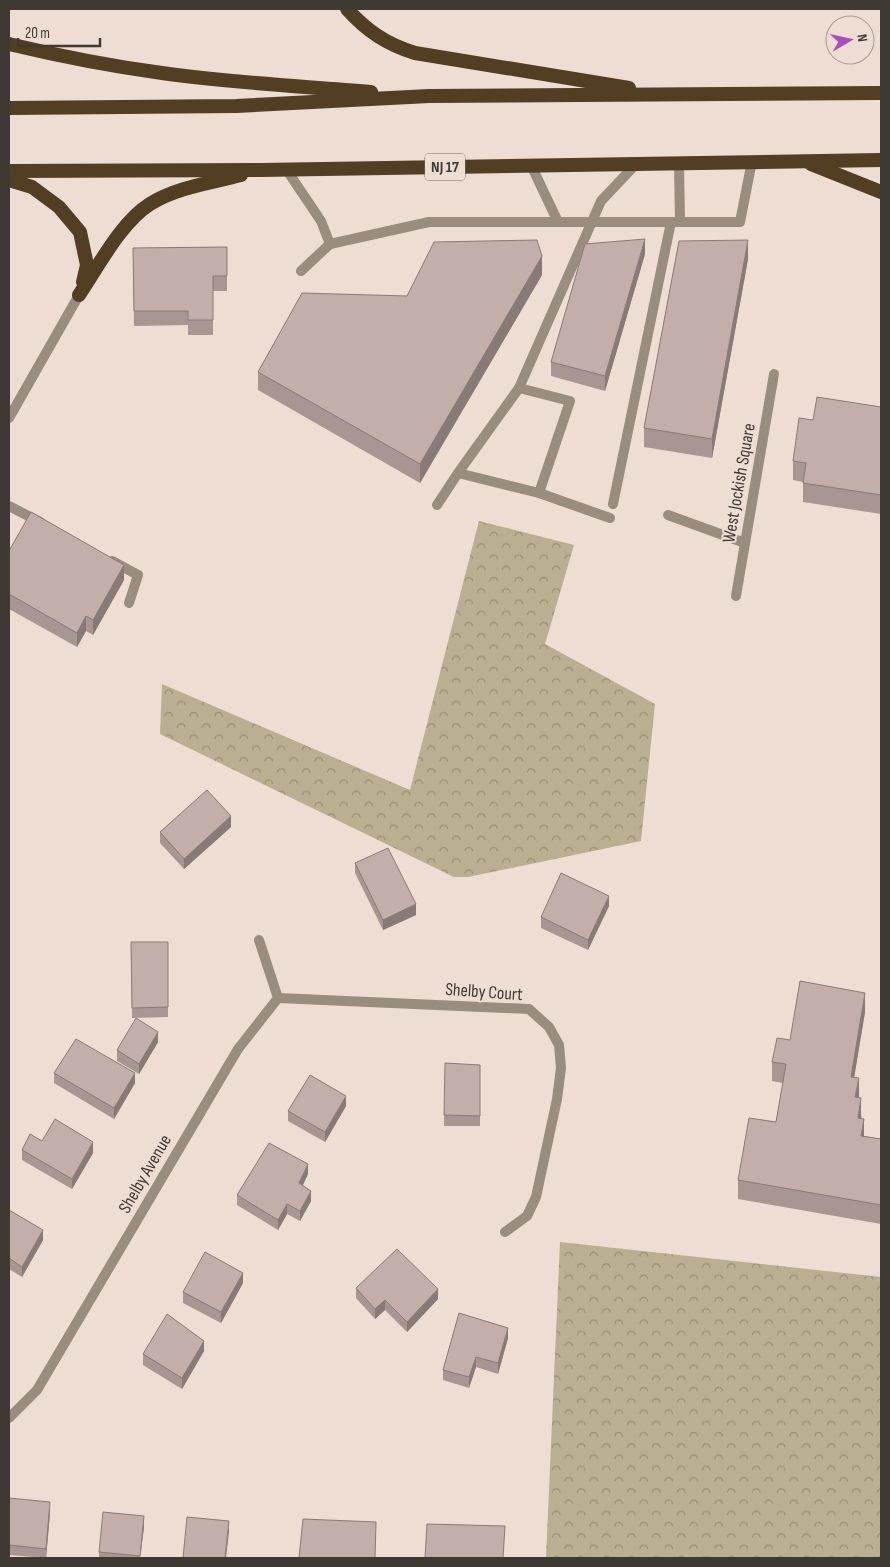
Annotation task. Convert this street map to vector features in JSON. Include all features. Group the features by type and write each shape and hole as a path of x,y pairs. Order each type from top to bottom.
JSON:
{"highway":[{"path":"347,9 360,24 377,36 397,47 415,53 666,94"},
{"path":"9,44 112,66 164,73 429,96"},
{"path":"9,108 236,106 429,96 881,93"},
{"name":"NJ 17","path":"9,171 261,170 881,160"},
{"path":"804,161 881,192"},
{"path":"79,295 125,226 149,205 180,190 261,170"},
{"path":"9,180 32,188 59,207 80,232 87,265 79,295"}],"street":[{"path":"612,504 676,222 679,162"},
{"path":"301,271 330,244 429,222 740,222 752,162"},
{"path":"436,504 519,388 601,201 637,163"},
{"path":"531,165 558,222"},
{"path":"286,169 321,221 330,244"},
{"path":"9,418 79,295"},
{"name":"West Jockish Square","path":"736,596 774,374"},
{"path":"519,388 570,401 539,493"},
{"path":"458,473 539,493 610,518"},
{"path":"9,506 52,528"},
{"path":"668,515 745,543"},
{"path":"104,556 138,575 129,603"},
{"path":"259,940 278,998"},
{"name":"Shelby Court","path":"278,998 528,1009 549,1028 559,1045 561,1068 557,1099 536,1197 527,1216 505,1232"},
{"name":"Shelby Avenue","path":"9,1418 37,1390 238,1049 278,998"}],"green space":[{"path":"479,521 574,545 545,644 655,704 641,841 468,877 454,877 160,734 162,684 410,790"},
{"path":"560,1242 881,1277 881,1558 546,1558"}],"building":[{"path":"645,239 605,376 551,362 585,244"},
{"path":"537,240 542,256 420,464 258,372 302,293 407,296 434,242"},
{"path":"748,240 712,439 644,428 679,241"},
{"path":"227,247 227,276 213,276 213,320 188,320 188,311 134,311 133,248"},
{"path":"817,397 881,407 881,495 803,483 806,463 793,461 799,418 813,420"},
{"path":"31,512 124,565 93,620 86,616 77,633 9,594 9,551"},
{"path":"207,790 231,816 184,859 160,832"},
{"path":"388,848 416,904 383,920 355,863"},
{"path":"561,873 609,896 588,940 541,917"},
{"path":"131,942 168,942 168,1007 132,1008"},
{"path":"800,981 865,993 851,1077 859,1078 855,1097 861,1098 858,1118 864,1119 861,1136 881,1139 881,1205 738,1180 749,1118 776,1122 786,1064 772,1062 777,1038 790,1040"},
{"path":"136,1018 158,1032 139,1064 117,1050"},
{"path":"76,1039 135,1073 114,1108 54,1073"},
{"path":"445,1063 480,1065 480,1116 444,1115"},
{"path":"310,1075 346,1096 325,1132 288,1111"},
{"path":"55,1119 93,1142 72,1179 22,1150 30,1134 42,1141"},
{"path":"269,1143 308,1164 299,1183 311,1191 300,1211 287,1204 278,1220 237,1195"},
{"path":"9,1210 43,1230 22,1267 9,1258"},
{"path":"397,1249 438,1289 407,1322 385,1300 375,1309 356,1288"},
{"path":"205,1252 243,1273 221,1312 183,1292"},
{"path":"459,1313 508,1328 498,1363 476,1357 469,1377 443,1370"},
{"path":"167,1314 204,1341 182,1378 143,1354"},
{"path":"9,1498 50,1502 46,1549 9,1545"},
{"path":"103,1512 144,1516 140,1556 99,1552"},
{"path":"187,1517 229,1521 225,1558 183,1558"},
{"path":"303,1519 376,1522 375,1558 299,1558"},
{"path":"427,1524 505,1526 503,1558 425,1558"}]}
